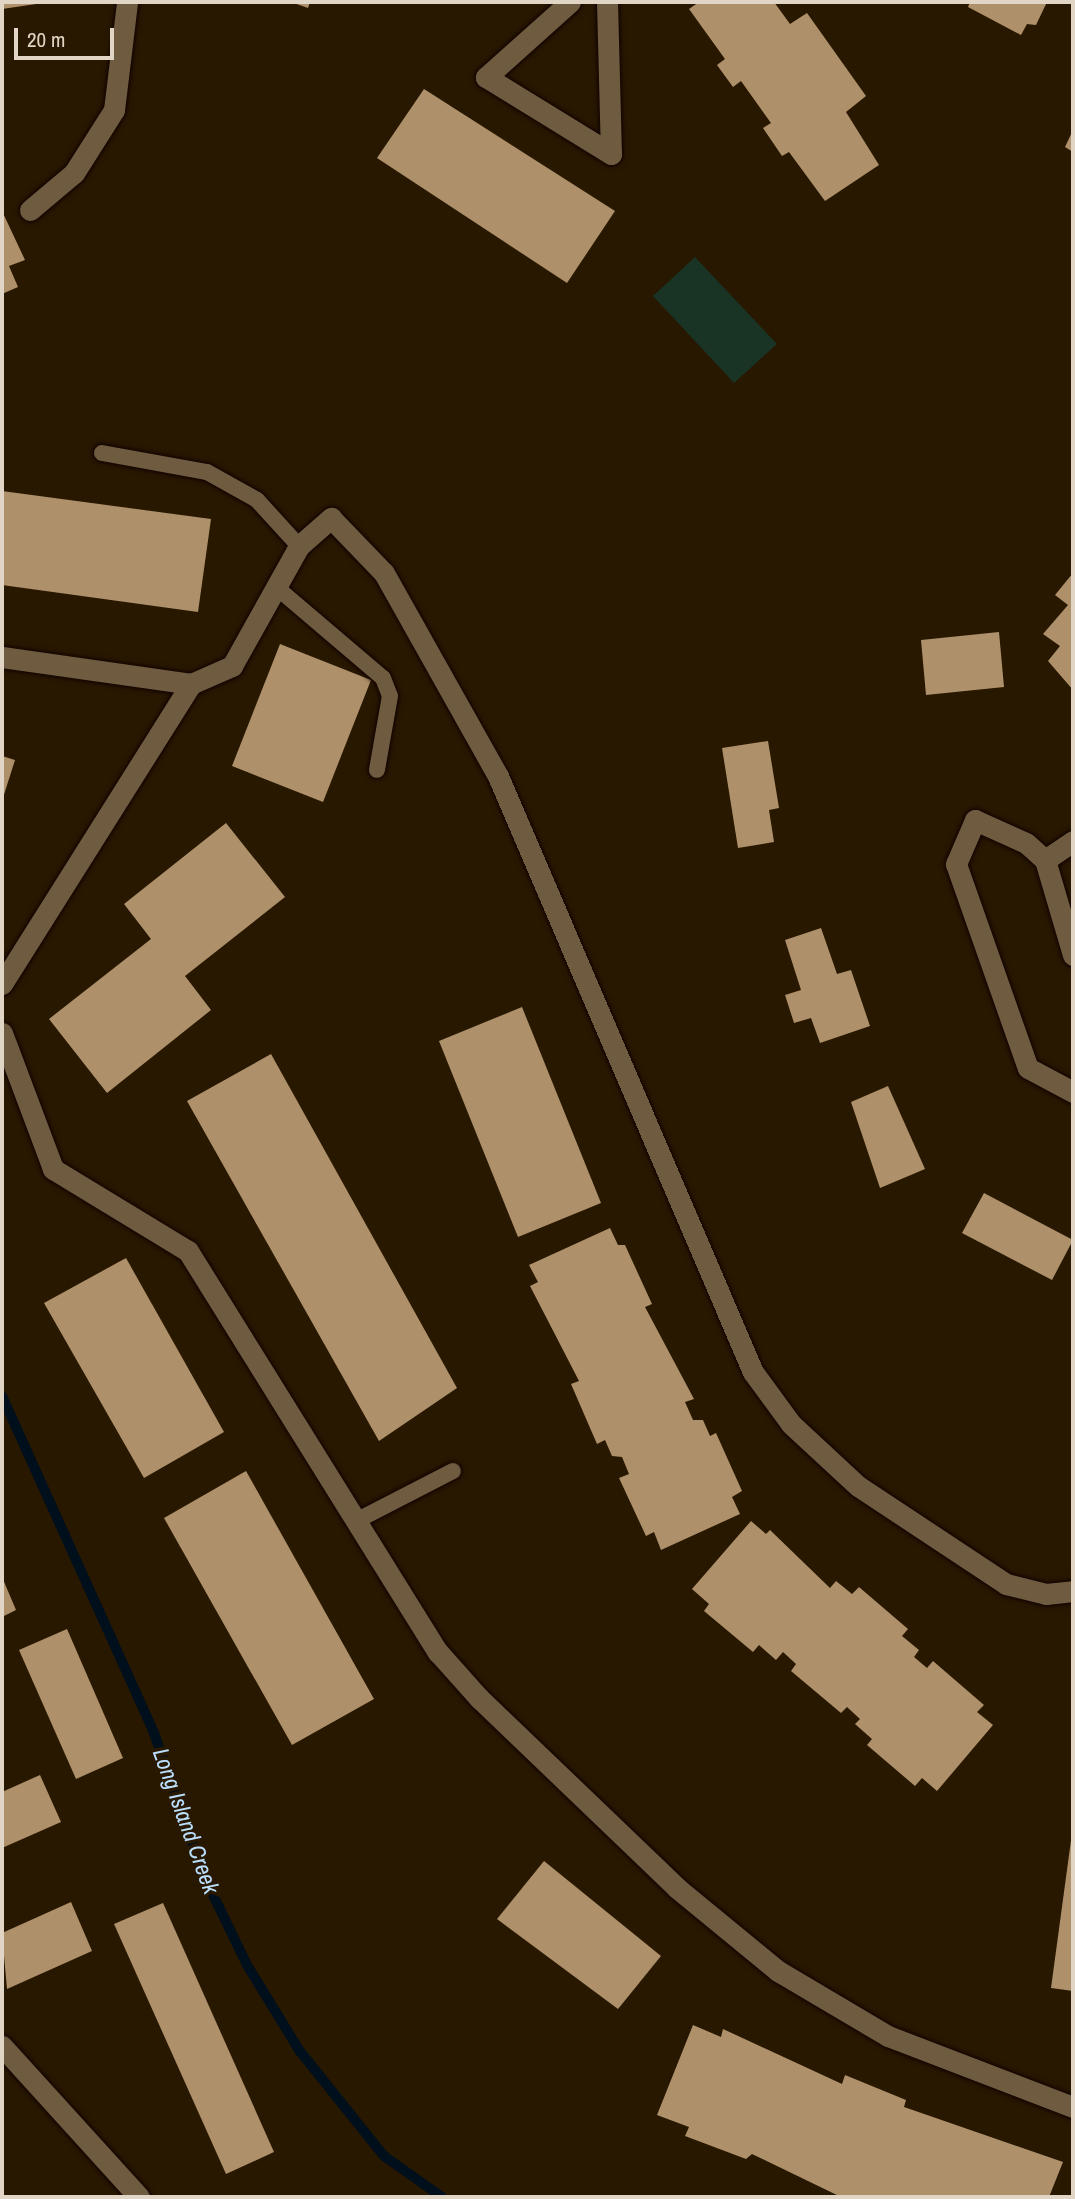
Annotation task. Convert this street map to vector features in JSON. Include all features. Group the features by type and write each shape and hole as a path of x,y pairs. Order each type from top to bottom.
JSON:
{"street":[{"path":"30,210 74,173 114,110 127,2"},
{"path":"570,2 486,77 611,154 607,2"},
{"path":"2,657 191,684 214,679 232,666 299,546 331,518 358,540 384,573 498,776 554,896 727,1323 791,1424 858,1486 1006,1584 1046,1594 1073,1591"},
{"path":"2,984 191,684"},
{"path":"1073,955 1045,860 1026,843 975,820 956,864 1028,1068 1073,1092"},
{"path":"1045,860 1073,841"},
{"path":"2,1033 53,1169 188,1251 438,1652 470,1689 677,1888 778,1971 888,2036 1073,2107"},
{"path":"2,2046 139,2197"}],"lane":[{"path":"102,453 206,472 257,500 299,546"},
{"path":"276,587 383,677 390,696 377,769"},
{"path":"356,1521 453,1471"}],"green space":[{"path":"695,257 777,344 734,383 653,296"}],"building":[{"path":"2,2 43,2 43,3 2,9"},
{"path":"291,2 310,2 308,8"},
{"path":"699,2 774,2 790,24 807,13 866,96 846,112 879,165 825,201 789,152 782,156 763,128 771,123 741,81 733,87 717,65 725,59 689,9"},
{"path":"970,2 1047,2 1036,25 1027,24 1021,35 968,7"},
{"path":"424,89 615,211 567,283 377,158"},
{"path":"1073,130 1073,152 1065,147"},
{"path":"2,211 25,260 9,266 18,287 2,294"},
{"path":"2,491 211,519 198,612 2,585"},
{"path":"1073,573 1073,690 1048,661 1060,646 1043,634 1068,605 1055,595"},
{"path":"999,632 1004,687 926,695 921,640"},
{"path":"280,644 371,680 323,802 232,766"},
{"path":"768,741 779,808 769,810 774,842 738,848 722,748"},
{"path":"2,756 15,760 2,801"},
{"path":"226,823 285,897 185,976 211,1010 107,1093 49,1019 151,939 124,904"},
{"path":"821,928 837,974 851,970 870,1026 820,1043 811,1018 794,1023 785,995 801,990 785,940"},
{"path":"522,1007 601,1203 518,1237 439,1041"},
{"path":"271,1054 457,1388 379,1441 187,1101"},
{"path":"888,1086 925,1169 880,1188 851,1102"},
{"path":"984,1193 1073,1240 1052,1280 962,1233"},
{"path":"610,1228 618,1245 625,1245 652,1304 645,1307 694,1399 685,1402 693,1420 703,1420 710,1436 716,1433 742,1491 732,1497 740,1514 661,1550 654,1532 646,1536 619,1478 629,1474 622,1457 612,1456 605,1440 597,1444 571,1384 579,1381 530,1286 538,1282 529,1265"},
{"path":"126,1258 224,1432 144,1478 44,1303"},
{"path":"246,1471 374,1699 292,1745 164,1518"},
{"path":"751,1521 766,1534 770,1530 830,1588 836,1581 852,1594 859,1587 908,1629 902,1636 919,1650 914,1657 927,1668 933,1661 984,1705 977,1712 993,1725 937,1791 922,1778 915,1786 867,1745 872,1739 855,1724 860,1719 847,1707 841,1713 791,1671 796,1664 783,1652 776,1660 759,1645 753,1652 704,1611 709,1604 692,1589"},
{"path":"2,1577 16,1610 2,1617"},
{"path":"67,1629 123,1758 76,1779 19,1650"},
{"path":"40,1775 61,1822 2,1848 2,1792"},
{"path":"1073,1833 1073,1991 1051,1988"},
{"path":"544,1861 661,1956 618,2009 497,1919"},
{"path":"71,1902 92,1951 7,1989 2,1933"},
{"path":"163,1903 274,2152 226,2174 114,1924"},
{"path":"693,2025 721,2037 723,2029 842,2084 845,2075 906,2100 904,2107 1063,2162 1049,2197 841,2197 752,2154 746,2159 685,2136 689,2127 657,2115"}],"waterway":[{"name":"Long Island Creek","path":"2,1396 154,1733 203,1874 247,1965 299,2050 384,2156 442,2197"}]}
